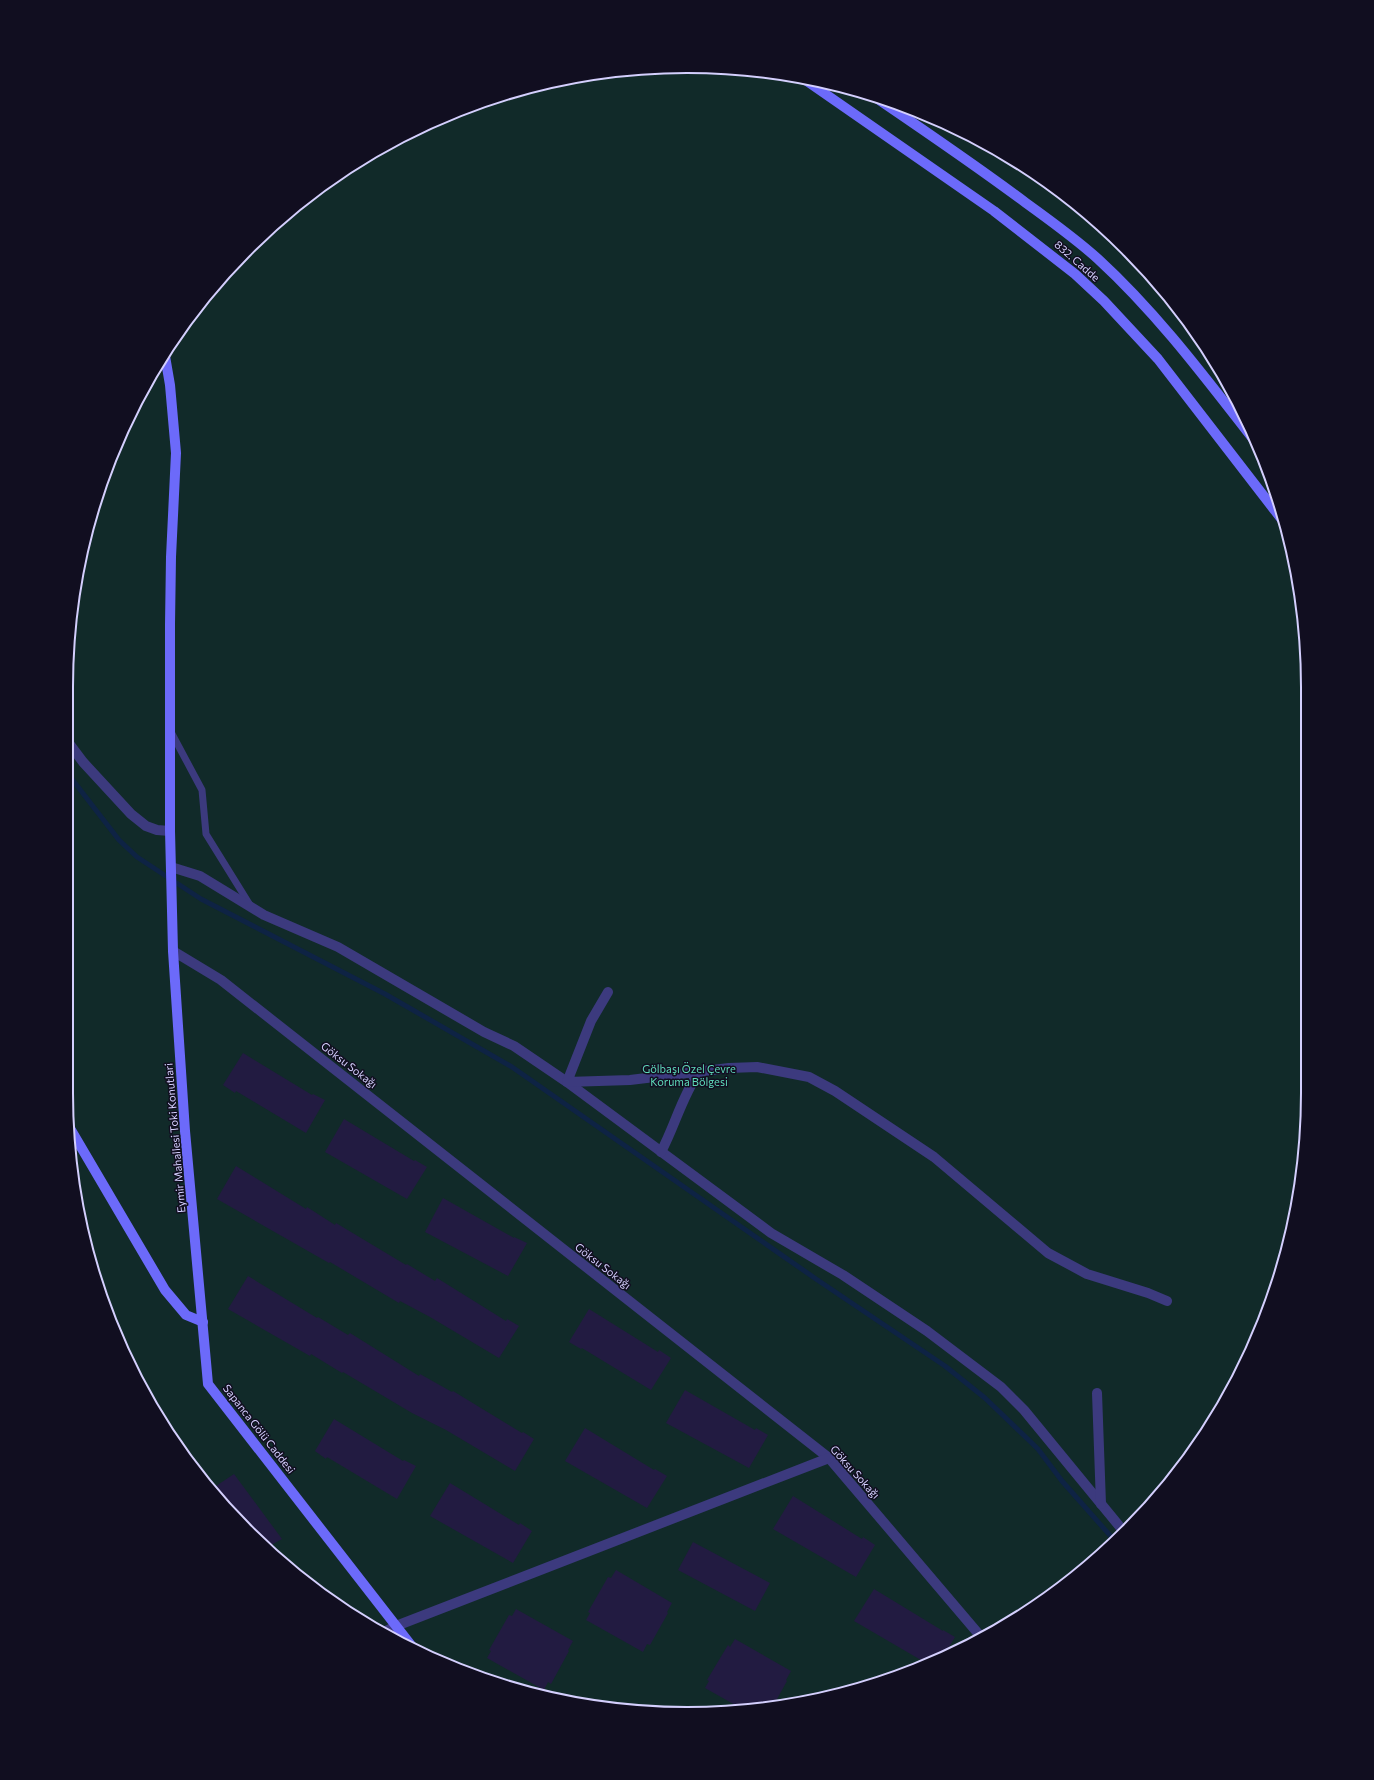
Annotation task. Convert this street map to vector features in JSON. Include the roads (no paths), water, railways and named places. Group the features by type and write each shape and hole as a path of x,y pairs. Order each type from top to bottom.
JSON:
{"street":[{"name":"832. Cadde","path":"815,87 994,211 1075,274 1113,311 1158,359 1274,510"},
{"name":"832. Cadde","path":"893,109 986,173 1097,258 1136,296 1183,350 1243,426"},
{"name":"Eymir Mahallesi Toki Konutlari","path":"166,362 170,385 176,453 171,557 170,831 173,951 185,1130 203,1322"},
{"path":"73,749 83,762 131,814 146,826 157,830 170,831"},
{"path":"171,867 200,876 264,915 338,947 484,1032 514,1046 567,1082 771,1233 843,1275 927,1331 1001,1387 1024,1410 1120,1528"},
{"name":"Göksu Sokağı","path":"173,951 221,980 829,1458 978,1634"},
{"path":"567,1082 591,1021 608,992"},
{"path":"567,1082 630,1080 729,1068 757,1067 809,1077 835,1091 934,1157 1048,1253 1087,1274 1148,1293 1167,1301"},
{"path":"662,1152 689,1086 699,1072"},
{"path":"74,1136 165,1290 186,1315 203,1322"},
{"name":"Sapanca Gölü Caddesi","path":"203,1322 208,1384 406,1639"},
{"path":"1097,1393 1101,1504"},
{"path":"389,1630 829,1458"}],"lane":[{"path":"170,730 202,790 206,834 251,907"}],"waterway":[{"path":"73,780 119,840 137,857 201,899 385,994 512,1067 816,1279 945,1366 985,1398 1038,1449 1062,1481 1111,1537"}],"park label":[{"name":"Gölbaşı Özel Çevre Koruma Bölgesi","path":"689,1075"}]}
